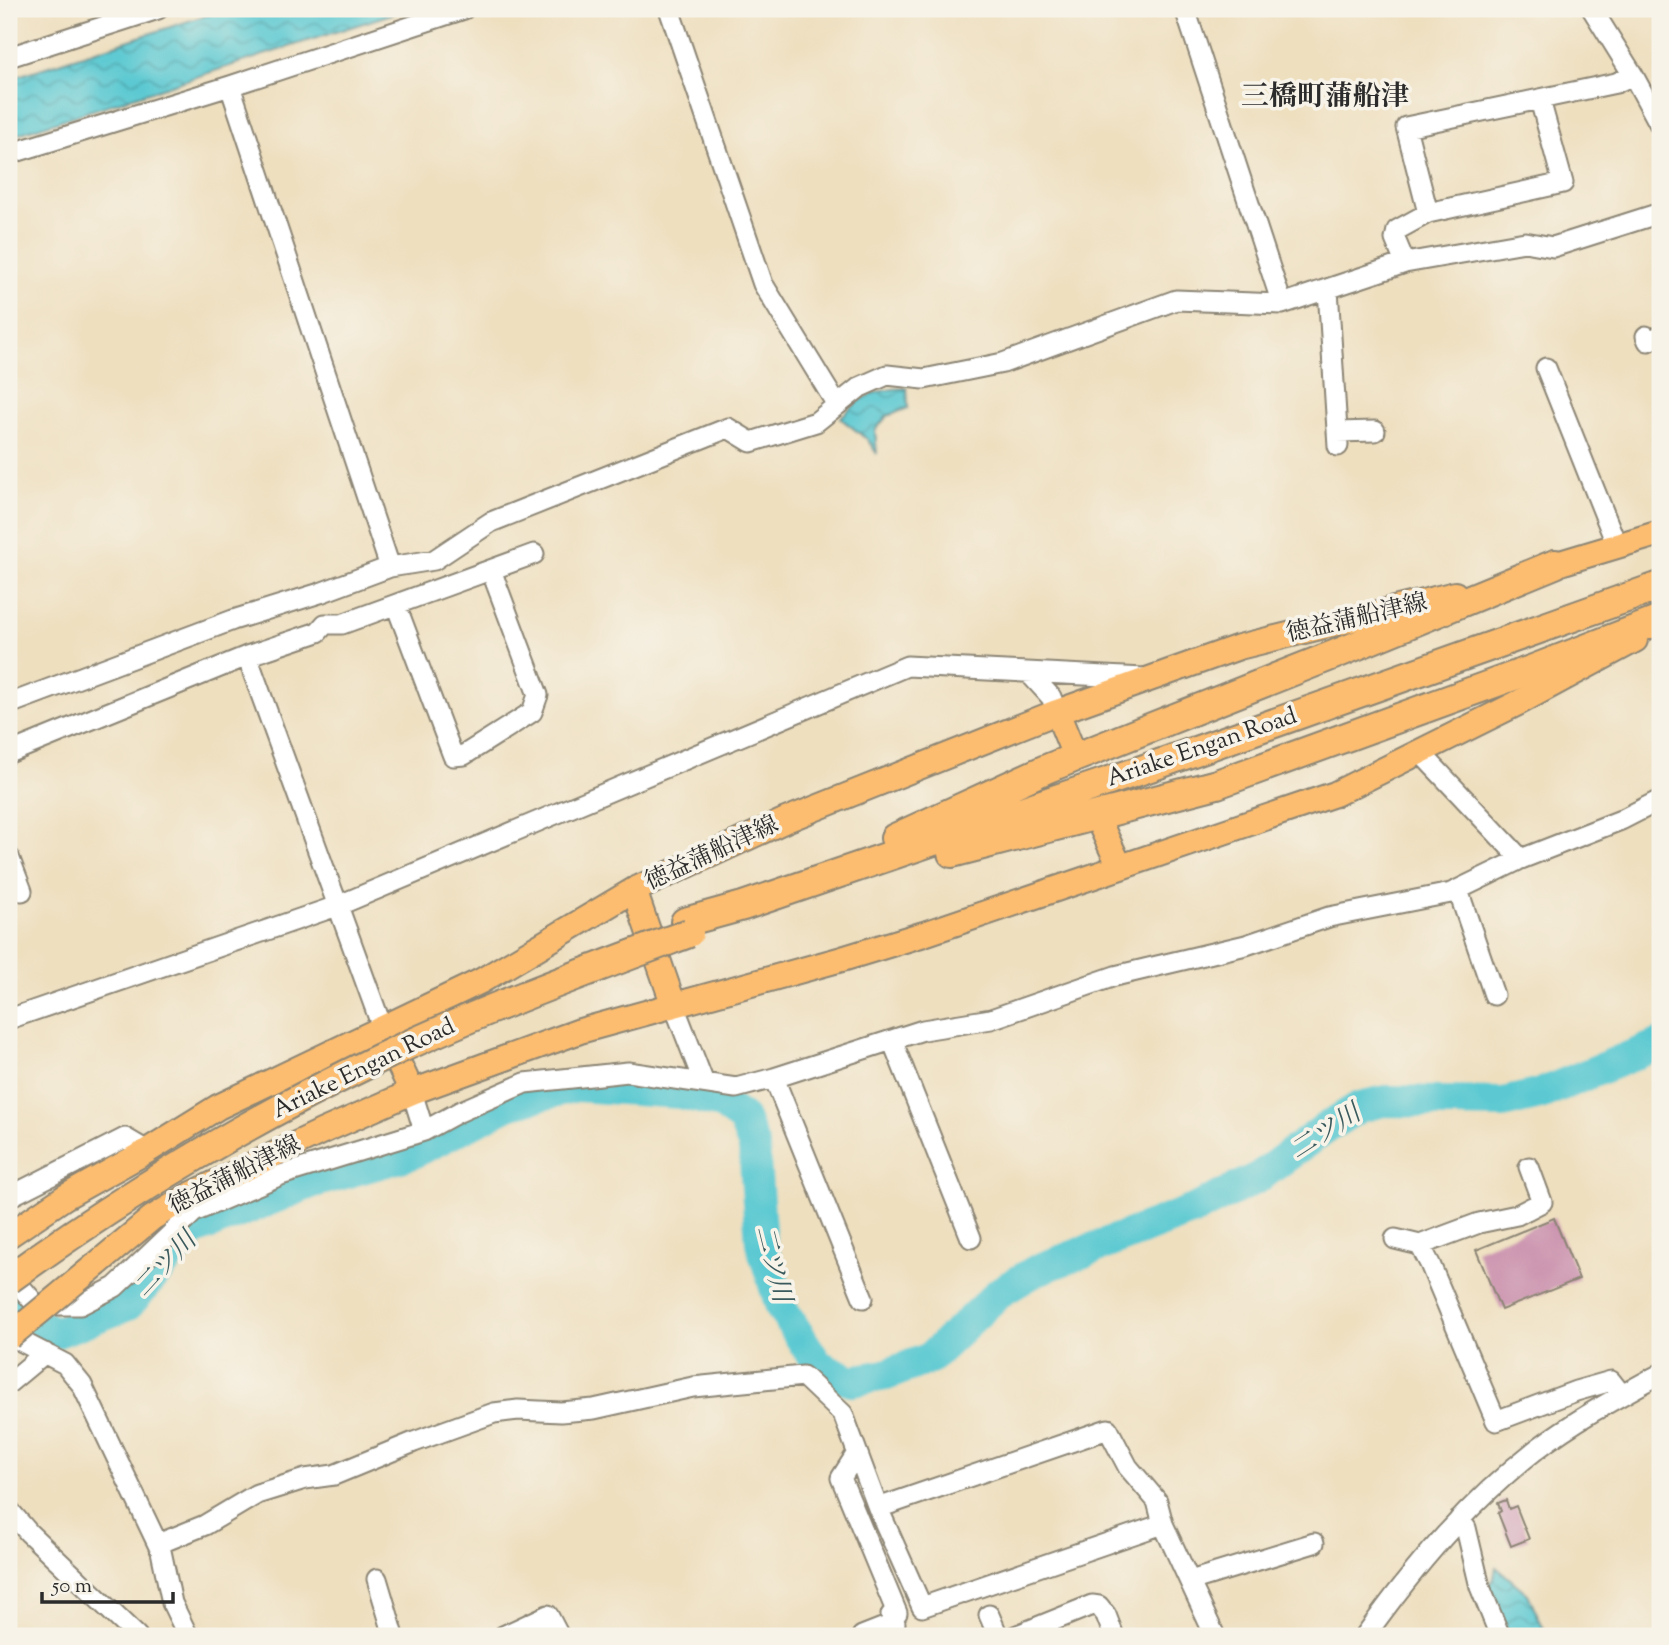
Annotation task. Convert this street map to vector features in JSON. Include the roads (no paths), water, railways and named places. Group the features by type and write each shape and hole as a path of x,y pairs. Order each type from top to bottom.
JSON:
{"highway":[{"path":"743,906 1046,769 1555,564"},
{"name":"Ariake Engan Road","path":"9,1266 77,1217 162,1163 264,1105 375,1050 452,1016 743,906 1146,769 1660,586"},
{"path":"743,906 1217,784 1660,620"},
{"name":"Ariake Engan Road","path":"9,1279 92,1219 270,1113 456,1024 687,927"}],"main road":[{"name":"徳益蒲船津線","path":"9,1235 218,1107 481,981 634,890 786,820 1057,712 1239,647 1437,600 1660,533"},
{"name":"徳益蒲船津線","path":"9,1336 152,1218 192,1194 412,1092 580,1031 673,1003 842,960 924,934 1335,794 1518,703 1660,626"},
{"path":"1057,712 1070,744"},
{"path":"1101,825 1120,867"},
{"path":"634,890 673,1003"},
{"path":"382,1027 412,1092"}],"street":[{"path":"9,57 158,9"},
{"path":"9,154 230,86 464,9"},
{"path":"669,9 764,284 837,405"},
{"path":"1185,9 1282,304"},
{"path":"1592,9 1660,125"},
{"path":"1428,213 1406,127 1616,83 1633,75"},
{"path":"230,86 390,567"},
{"path":"1405,264 1395,239 1397,230 1428,213 1563,183 1540,100"},
{"path":"9,704 233,620 390,567 434,560 491,522 728,428 751,442 816,422 860,387 887,375 924,379 1003,363 1175,300 1282,304 1405,264 1525,242 1553,247 1660,213"},
{"path":"1328,289 1337,439 1376,431"},
{"path":"1546,368 1617,546"},
{"path":"9,753 247,656 318,632 326,624 342,624 534,554"},
{"path":"396,605 453,756 464,755 532,712 538,695 491,570"},
{"path":"247,656 382,1027"},
{"path":"9,1019 337,905 907,666 1152,678"},
{"path":"1030,674 1051,696 1057,712"},
{"path":"1420,752 1521,859"},
{"path":"9,1273 36,1305 80,1305 115,1287 194,1212 281,1175 424,1130 525,1083 628,1072 736,1088 923,1030 991,1018 1115,976 1246,945 1329,917 1451,893 1521,859 1621,820 1660,800"},
{"path":"9,857 22,891"},
{"path":"1458,890 1494,995"},
{"path":"673,1003 704,1083"},
{"path":"892,1040 971,1238"},
{"path":"774,1078 863,1298"},
{"path":"412,1092 424,1130"},
{"path":"9,1196 125,1138 147,1152"},
{"path":"1395,1239 1420,1245 1479,1223 1517,1215 1542,1202 1529,1167"},
{"path":"1420,1245 1496,1421 1611,1381 1622,1395"},
{"path":"9,1336 65,1364 82,1385 158,1545 172,1603 188,1636"},
{"path":"9,1383 45,1353"},
{"path":"1364,1636 1442,1536 1537,1450 1573,1424 1660,1374"},
{"path":"158,1545 205,1525 257,1494 305,1479 334,1475 494,1413 594,1409 693,1387 803,1377 843,1414 878,1508 922,1607 1163,1524"},
{"path":"878,1508 1108,1429 1128,1467 1157,1501 1163,1524 1215,1636"},
{"path":"858,1453 841,1478 897,1613 891,1615 895,1623 863,1636"},
{"path":"9,1510 29,1534 137,1636"},
{"path":"1459,1520 1466,1528 1480,1587 1500,1636"},
{"path":"1190,1581 1314,1543"},
{"path":"377,1579 394,1636"},
{"path":"1015,1636 1092,1605 1099,1606 1106,1615 1114,1636"},
{"path":"503,1636 548,1615 559,1636"},
{"path":"989,1615 998,1636"}],"water":[{"path":"226,9 407,9 9,137 9,79"},
{"path":"907,388 908,408 887,416 875,430 877,454 867,439 840,418 870,395"},
{"path":"1496,1567 1528,1594 1547,1636 1510,1636 1488,1585 1494,1578"}],"waterway":[{"name":"二ツ川","path":"9,1307 55,1333 128,1305 193,1231 311,1183 411,1154 508,1104 576,1086 680,1093 720,1103 743,1119 754,1147 761,1243 781,1307 818,1365 852,1381 886,1375 930,1358 1000,1292 1037,1270 1196,1209 1259,1177 1359,1107 1385,1101 1503,1103 1540,1094 1660,1044"}],"district":[{"name":"三橋町蒲船津","path":"1325,98"}]}
